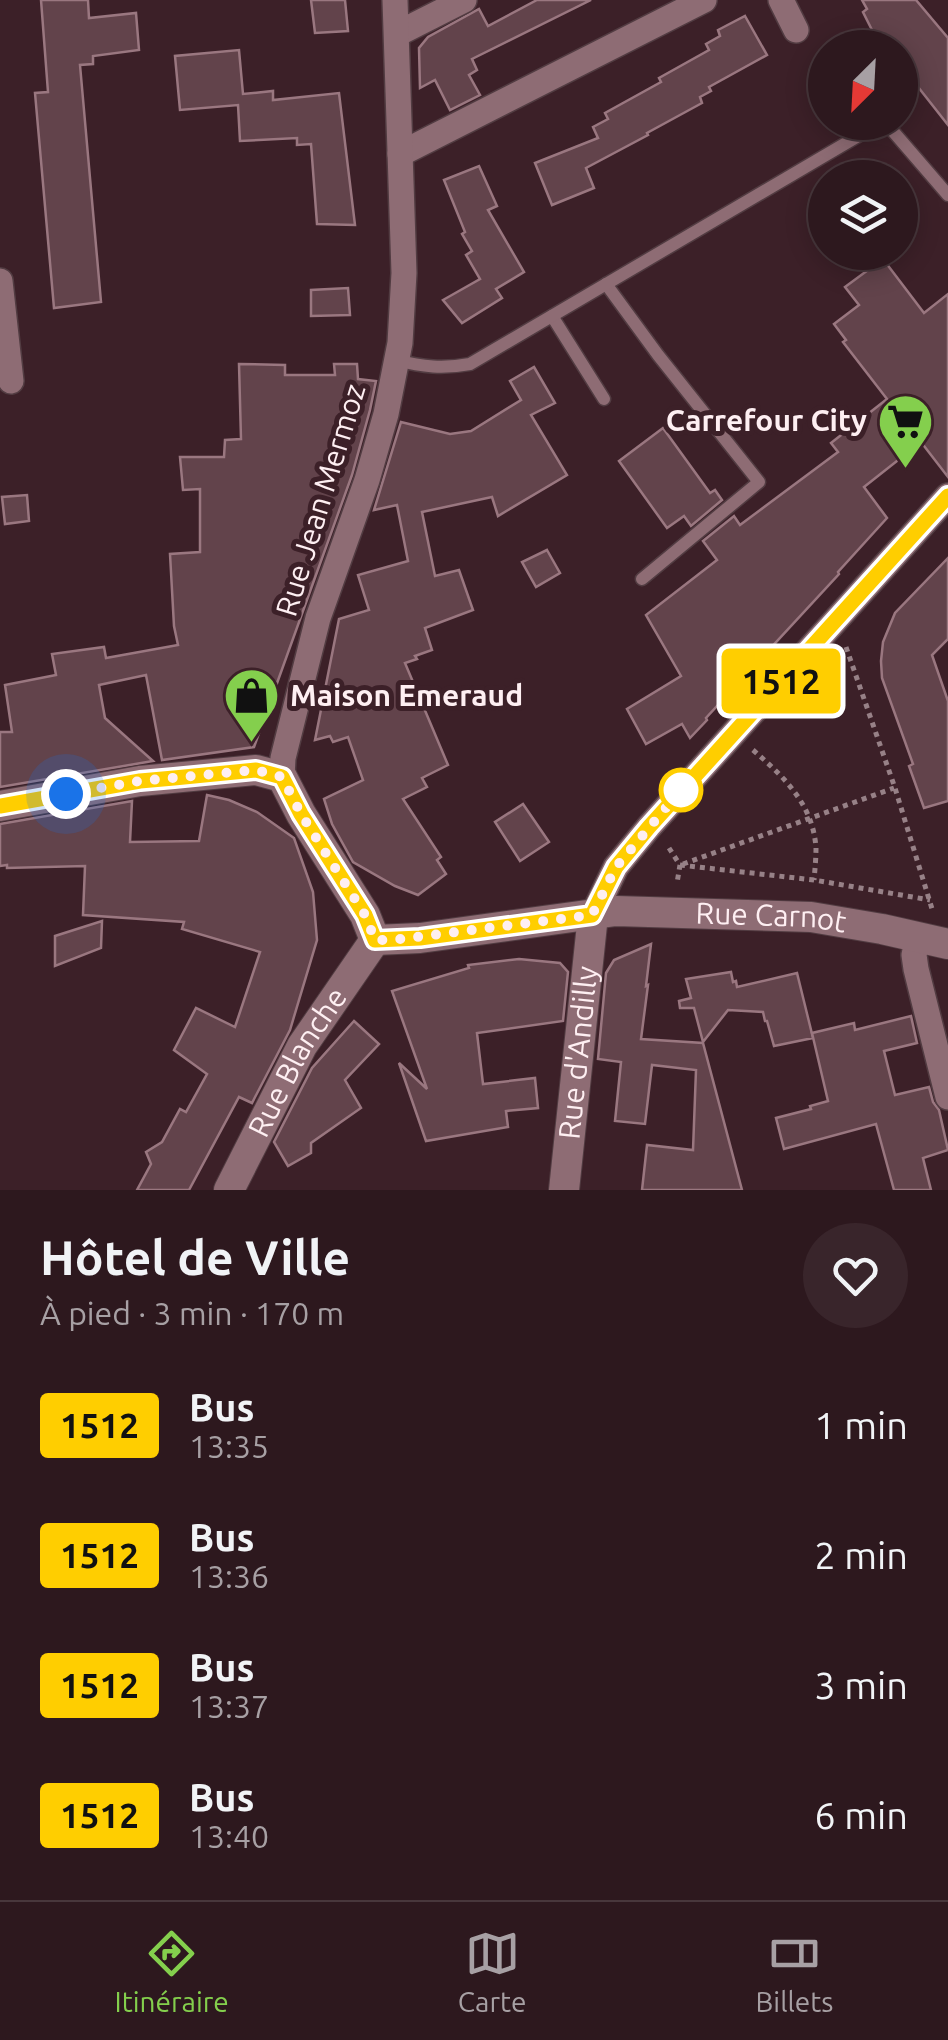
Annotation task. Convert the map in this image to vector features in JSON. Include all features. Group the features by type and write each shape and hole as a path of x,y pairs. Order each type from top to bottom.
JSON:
{"street":[{"name":"Rue Jean Mermoz","path":"282,777 283,758 318,618 367,480 396,360 404,273 395,0"},
{"path":"397,34 464,0"},
{"path":"400,154 704,0"},
{"path":"781,0 796,30"},
{"path":"0,281 11,380"},
{"path":"592,915 616,867 649,827 948,496"},
{"path":"0,806 140,781 256,770 282,777 365,915 375,940"},
{"name":"Rue Carnot","path":"375,940 420,938 616,910 812,917 936,941"},
{"name":"Rue d'Andilly","path":"564,1190 592,915"},
{"name":"Rue Blanche","path":"229,1190 302,1046 375,940"},
{"path":"936,941 914,956 948,1097"}],"lane":[{"path":"396,360 424,367 470,364 853,140"},
{"path":"900,140 948,195"},
{"path":"606,284 758,482 642,579"},
{"path":"552,316 604,399"}],"path":[{"path":"841,615 846,647 930,900 936,941"},
{"path":"753,750 788,781 810,818 816,847 814,880"},
{"path":"680,865 894,788"},
{"path":"668,848 680,865 671,912"},
{"path":"680,865 814,880 930,900"}],"building":[{"path":"41,0 88,0 89,18 136,13 139,50 93,56 93,64 80,65 101,302 54,308 35,93 48,92"},
{"path":"311,0 345,0 348,31 315,33"},
{"path":"537,0 591,0 472,59 477,70 469,75 480,95 450,110 435,80 420,88 419,48 428,37 479,9 488,26"},
{"path":"862,0 916,0 948,38 948,125 918,87 918,30 872,30 863,12 867,9"},
{"path":"745,16 767,55 709,87 711,91 700,97 702,103 586,168 594,188 552,205 535,163 598,138 593,127 608,119 605,113 709,50 706,44 720,36 718,30"},
{"path":"239,50 243,94 273,91 273,100 339,93 355,225 317,224 311,144 297,145 297,138 240,141 238,105 180,110 175,56"},
{"path":"479,166 497,206 488,210 524,272 496,289 502,298 462,323 443,300 480,279 466,255 472,251 462,234 465,232 444,180"},
{"path":"868,270 891,270 924,313 948,294 948,477 921,442 864,487 887,518 690,738 682,724 646,744 627,709 681,676 646,615 717,560 703,541 734,516 740,525 838,452 831,443 887,399 843,342 846,340 834,324 859,305 845,287"},
{"path":"348,288 350,315 311,316 311,290"},
{"path":"239,364 285,365 285,375 335,375 334,364 357,364 358,379 376,381 352,475 254,747 162,760 146,675 99,685 105,718 153,761 0,787 0,732 12,732 5,685 56,675 52,654 104,647 106,658 178,645 170,554 200,552 200,489 183,490 180,457 224,457 225,440 241,439"},
{"path":"534,367 555,403 531,415 567,475 498,516 492,497 422,512 435,576 459,570 473,610 425,628 432,650 405,663 448,765 422,778 427,787 403,799 441,857 437,860 446,874 418,895 353,862 332,824 324,799 363,780 348,737 333,742 330,736 315,740 339,619 369,610 358,575 408,561 397,505 374,510 401,422 450,434 471,431 521,400 510,381"},
{"path":"663,428 710,493 715,490 722,500 691,526 684,516 667,528 619,461"},
{"path":"27,495 29,521 5,524 2,497"},
{"path":"547,550 560,573 536,587 522,562"},
{"path":"948,558 948,639 932,655 948,701 948,801 924,808 909,766 913,764 882,678 881,661 883,642 895,613"},
{"path":"207,795 257,812 294,838 313,892 317,940 290,1030 252,1103 239,1097 189,1190 137,1190 151,1164 146,1152 162,1142 180,1109 186,1112 207,1074 174,1050 196,1008 235,1027 260,952 182,929 184,922 83,915 85,866 0,866 0,824 132,801 130,842 199,841"},
{"path":"523,804 549,842 520,861 495,822"},
{"path":"102,921 101,948 55,966 55,936"},
{"path":"651,944 641,1039 703,1043 742,1190 642,1190 647,1145 693,1150 696,1070 652,1065 645,1124 615,1121 621,1062 598,1059 606,973 614,960"},
{"path":"519,959 560,963 568,972 563,1021 477,1033 483,1084 535,1078 538,1108 506,1111 508,1127 426,1141 399,1063 427,1089 392,991 469,968 468,965"},
{"path":"731,972 737,987 797,973 813,1038 774,1046 763,1012 728,1010 703,1042 694,1008 680,1008 679,1001 691,998 686,979"},
{"path":"911,1016 917,1043 884,1051 895,1095 929,1087 939,1110 948,1150 923,1158 931,1190 894,1190 876,1124 784,1149 776,1118 828,1101 812,1033 854,1023 855,1030"},
{"path":"354,1021 379,1044 345,1080 361,1108 311,1143 311,1153 288,1166 274,1142 312,1068"}],"bus line":[{"name":"1512","path":"0,806 140,781 256,770 282,777 372,927 375,940 420,938 592,915 616,867 649,827 948,496"}],"place":[{"name":"Carrefour City","path":"906,470"},
{"name":"Maison Emeraud","path":"251,745"}],"route":[{"path":"66,794 140,781 256,770 282,777 372,927 375,940 393,940 592,915 616,867 681,790"}]}
